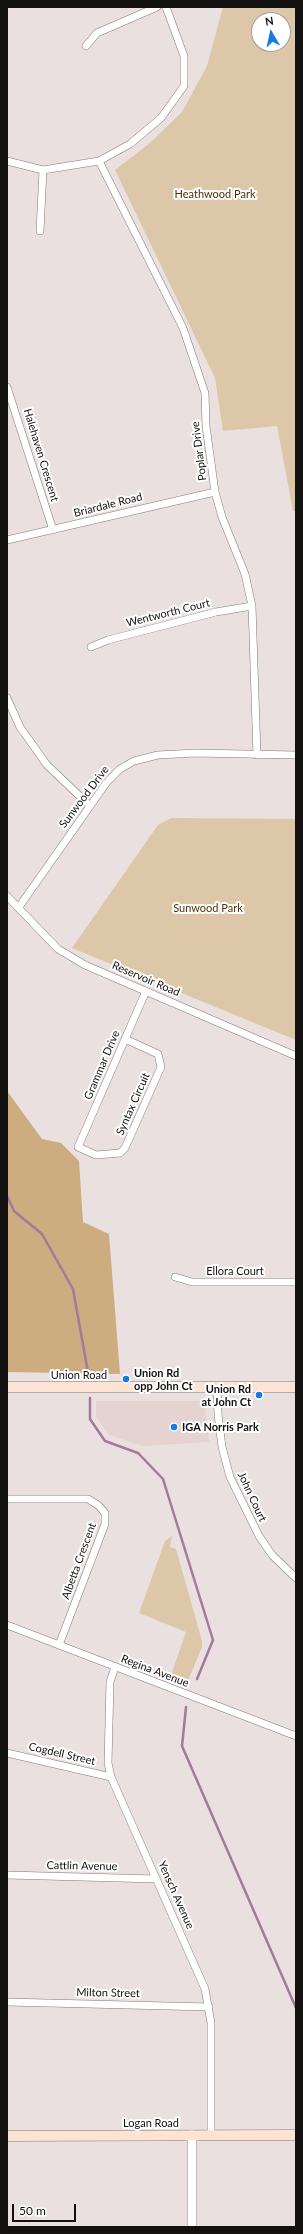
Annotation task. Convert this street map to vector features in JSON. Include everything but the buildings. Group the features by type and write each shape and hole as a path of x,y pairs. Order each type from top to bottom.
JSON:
{"main road":[{"name":"Union Road","path":"7,1387 296,1387"},
{"name":"Logan Road","path":"7,2136 296,2135"}],"street":[{"path":"86,46 97,33 157,7"},
{"path":"7,161 43,170 99,161 130,144 146,132 173,103 184,86 184,56 166,7"},
{"name":"Poplar Drive","path":"99,161 183,328 205,393 206,426 215,492 222,517 245,574 252,606 257,755"},
{"path":"40,231 43,170"},
{"name":"Halehaven Crescent","path":"7,387 53,530"},
{"name":"Briardale Road","path":"7,540 215,492"},
{"name":"Wentworth Court","path":"91,647 116,638 216,612 252,606"},
{"path":"7,698 20,727 47,765 90,806"},
{"name":"Sunwood Drive","path":"19,907 107,782 120,769 134,761 174,754 296,754"},
{"name":"Reservoir Road","path":"7,896 58,949 85,965 296,1056"},
{"name":"Grammar Drive","path":"78,1147 146,991"},
{"name":"Syntax Circuit","path":"78,1147 96,1155 120,1153 125,1148 161,1067 158,1054 125,1039"},
{"name":"Ellora Court","path":"175,1277 192,1282 296,1282"},
{"name":"John Court","path":"217,1387 218,1414 222,1447 230,1477 259,1536 272,1555 296,1578"},
{"name":"Albetta Crescent","path":"7,1499 88,1499 98,1505 105,1513 105,1524 59,1645"},
{"name":"Regina Avenue","path":"7,1625 296,1736"},
{"name":"Yensch Avenue","path":"115,1667 110,1682 109,1691 108,1763 111,1777 205,1988 209,2007 211,2135"},
{"name":"Cogdell Street","path":"7,1753 111,1777"},
{"name":"Cattlin Avenue","path":"7,1875 156,1879"},
{"name":"Milton Street","path":"7,2002 209,2007"},
{"path":"192,2135 192,2227"}],"shaded area":[{"path":"7,1091 42,1139 61,1143 79,1161 83,1222 109,1234 120,1374 7,1372"},
{"path":"96,1401 200,1401 205,1408 209,1442 142,1446 109,1435 96,1417"}],"green space":[{"name":"Heathwood Park","path":"223,7 296,7 296,511 293,511 277,426 223,431 215,378 115,170 150,143 182,112 207,66"},
{"name":"Sunwood Park","path":"171,818 296,819 296,1040 72,948 158,825"},
{"path":"172,1536 170,1547 176,1549 202,1641 202,1647 187,1683 170,1678 186,1632 139,1613 165,1541"}],"waterway":[{"path":"7,1196 14,1211 42,1234 73,1289 89,1378"},
{"path":"90,1398 90,1419 105,1441 138,1453 163,1479 213,1640 197,1679"},
{"path":"186,1707 182,1746 296,2008"}],"place":[{"name":"Union Rd opp John Ct","path":"126,1379"},
{"name":"Union Rd at John Ct","path":"259,1395"},
{"name":"IGA Norris Park","path":"174,1427"}]}
